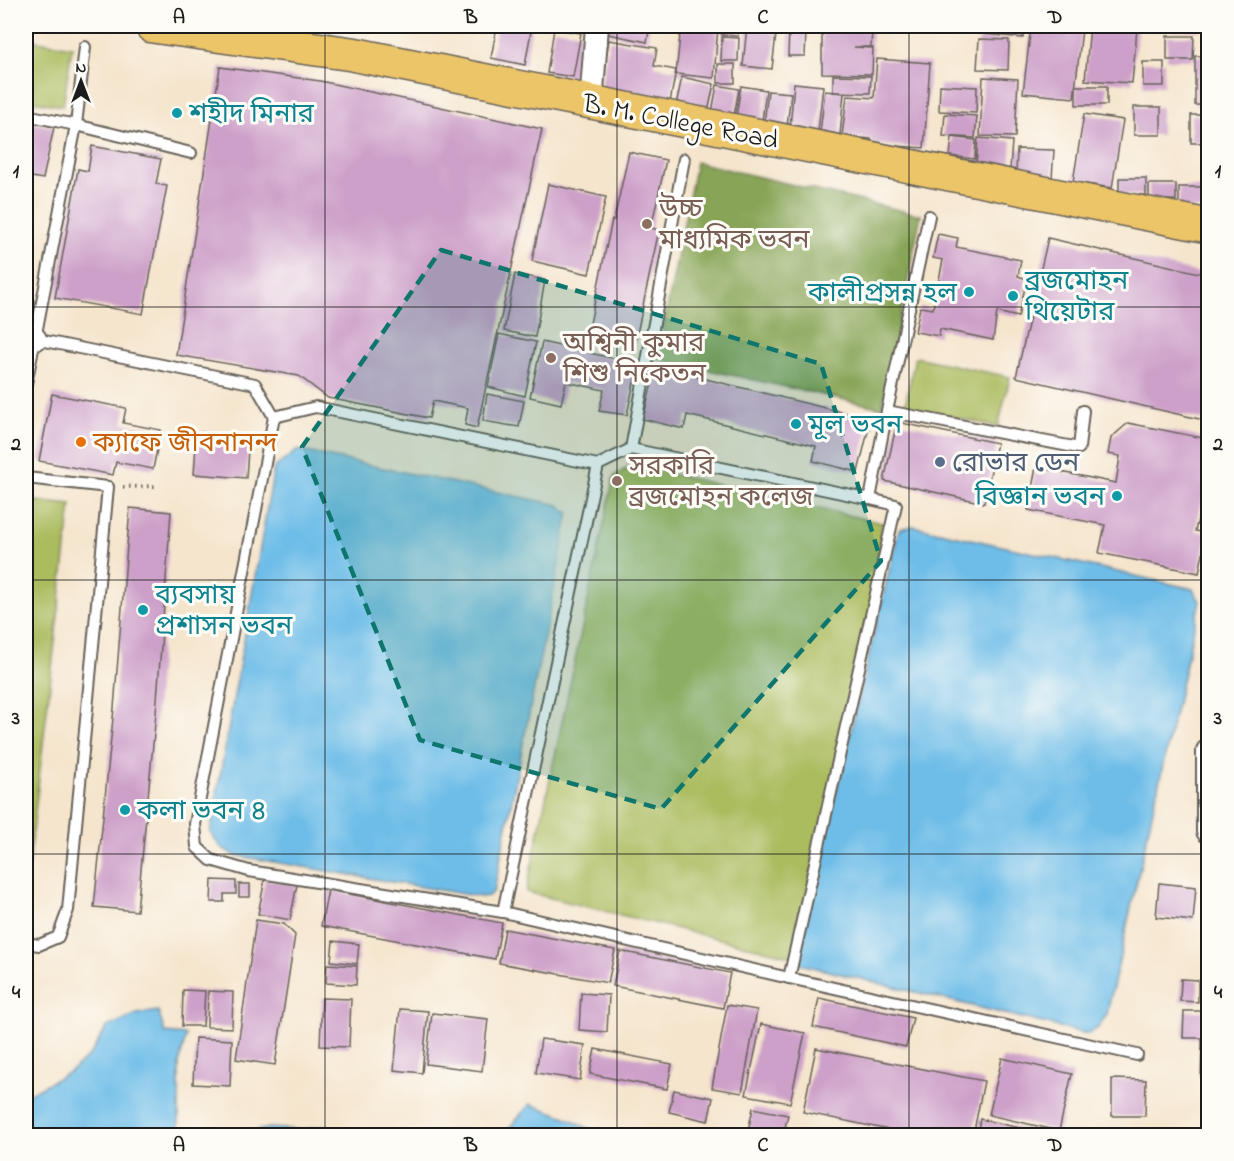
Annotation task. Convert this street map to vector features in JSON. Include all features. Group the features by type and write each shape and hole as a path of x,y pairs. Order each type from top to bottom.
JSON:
{"main road":[{"name":"B. M. College Road","path":"152,26 352,54 1209,226"}],"street":[{"path":"591,103 597,26"},
{"path":"1209,751 1209,831"}],"lane":[{"path":"26,384 30,338 76,125 85,47"},
{"path":"26,115 191,153"},
{"path":"631,450 684,159"},
{"path":"870,499 929,216"},
{"path":"30,338 255,384 274,417 195,824 197,848 211,860 249,871 503,912 1137,1056"},
{"path":"274,417 316,407 598,465 631,450 896,505 789,978"},
{"path":"887,411 1079,448 1083,411"},
{"path":"503,912 598,465"},
{"path":"26,478 108,488 68,910 58,937 39,945 26,943"}],"path":[{"path":"108,488 159,486"}],"highlighted area":[{"path":"441,250 821,364 881,561 661,809 420,740 302,447"}],"green space":[{"path":"26,39 72,47 63,106 26,100"},
{"path":"696,162 921,215 882,408 657,359"},
{"path":"915,357 1010,377 998,427 905,406"},
{"path":"633,465 882,523 875,587 793,957 526,892 614,476"},
{"path":"26,500 71,505 28,872 26,872"}],"water":[{"path":"298,450 559,505 569,512 494,891 488,896 481,897 233,855 220,846 210,833 274,468"},
{"path":"913,526 1193,589 1200,601 1107,1014 1098,1028 1088,1034 800,964 797,957 899,529"},
{"path":"158,1011 165,1033 186,1035 179,1064 179,1135 26,1135 26,1095 71,1071 90,1055 107,1027 137,1014"},
{"path":"530,1104 566,1117 602,1135 508,1135 509,1128"},
{"path":"325,1126 343,1135 234,1135 270,1128 301,1130"}],"building":[{"path":"497,26 532,26 525,65 491,58"},
{"path":"610,26 650,26 647,42 608,34"},
{"path":"681,26 718,26 714,78 676,74"},
{"path":"722,26 739,26 738,36 722,35"},
{"path":"747,26 776,34 772,69 743,66"},
{"path":"760,26 786,26 782,34"},
{"path":"822,26 876,26 875,31 872,30 871,47 854,47 873,48 872,74 822,73"},
{"path":"888,26 967,26 967,33 888,29"},
{"path":"975,26 1024,26 1023,38 974,33"},
{"path":"1031,26 1082,30 1074,98 1023,93"},
{"path":"1090,26 1137,29 1132,83 1085,80"},
{"path":"1145,26 1169,26 1169,30 1145,30"},
{"path":"1174,26 1202,26 1202,30 1174,31"},
{"path":"554,29 581,33 573,77 547,73"},
{"path":"789,30 806,31 805,56 788,56"},
{"path":"1167,36 1194,36 1193,60 1167,60"},
{"path":"722,37 739,38 738,61 721,61"},
{"path":"979,39 1009,40 1008,70 977,69"},
{"path":"609,40 657,48 654,66 676,70 670,103 600,91"},
{"path":"1195,56 1208,56 1208,105 1195,105"},
{"path":"877,59 930,63 924,148 871,144 871,139 842,136 847,96 874,98"},
{"path":"1143,62 1164,62 1164,86 1143,86"},
{"path":"718,64 735,64 735,83 718,83"},
{"path":"220,67 320,81 542,129 477,428 465,425 468,408 433,401 429,418 328,398 299,376 176,355"},
{"path":"833,75 871,76 870,93 833,92"},
{"path":"682,77 714,84 708,112 676,105"},
{"path":"983,77 1018,79 1015,137 980,136"},
{"path":"794,83 823,86 818,131 790,128"},
{"path":"717,85 739,89 734,116 712,112"},
{"path":"940,85 977,87 976,113 939,111"},
{"path":"741,86 766,90 762,121 736,117"},
{"path":"1076,86 1107,86 1107,105 1076,105"},
{"path":"768,91 791,93 787,126 764,124"},
{"path":"825,91 844,93 840,135 820,133"},
{"path":"1134,107 1161,107 1161,135 1134,135"},
{"path":"945,114 977,116 975,138 943,136"},
{"path":"1084,114 1123,120 1112,188 1073,182"},
{"path":"1191,115 1208,115 1208,143 1191,143"},
{"path":"26,121 54,127 43,179 26,176"},
{"path":"952,137 976,140 975,159 950,156"},
{"path":"978,138 1012,141 1010,170 976,167"},
{"path":"92,146 161,159 156,184 167,186 143,314 55,298 78,169 88,171"},
{"path":"1017,149 1054,150 1052,178 1016,176"},
{"path":"629,152 666,160 651,228 659,230 635,343 588,333"},
{"path":"1119,178 1146,178 1146,195 1119,195"},
{"path":"548,184 606,197 589,274 532,261"},
{"path":"1149,184 1176,184 1176,200 1149,200"},
{"path":"1179,187 1208,187 1208,209 1179,209"},
{"name":"কালীপ্রসন্ন হল","path":"938,234 958,238 956,247 1021,260 1018,276 1027,279 1018,317 997,312 993,340 940,329 939,336 915,332 920,307 933,309 943,260 933,258"},
{"path":"1048,238 1208,275 1208,421 1016,377"},
{"path":"515,274 545,280 535,337 504,331"},
{"path":"499,334 536,342 525,396 488,387"},
{"path":"542,342 638,364 627,415 599,411 604,390 566,382 561,404 530,397"},
{"name":"মূল ভবন","path":"656,367 871,419 858,472 813,461 816,446 687,415 684,429 643,419"},
{"name":"ক্যাফে জীবনানন্দ","path":"52,394 126,408 123,423 161,430 153,469 116,462 113,475 39,461"},
{"path":"487,394 524,401 519,427 483,421"},
{"name":"রোভার ডেন","path":"897,422 997,443 984,503 884,481"},
{"name":"বিজ্ঞান ভবন","path":"1128,423 1208,439 1208,479 1195,531 1207,533 1199,573 1099,553 1105,525 1028,510 1036,467 1116,483 1120,456 1108,454 1111,438"},
{"path":"197,432 249,436 246,478 194,474"},
{"path":"130,508 171,512 156,713 137,911 94,907 114,708"},
{"path":"265,879 297,885 290,920 258,914"},
{"path":"212,880 236,881 236,894 224,894 224,902 211,902"},
{"path":"1159,883 1196,887 1193,921 1156,917"},
{"path":"239,884 250,884 250,897 239,897"},
{"path":"328,890 502,923 495,959 321,926"},
{"path":"256,920 284,924 295,935 275,1065 236,1059"},
{"path":"505,929 615,950 608,983 499,963"},
{"path":"333,941 359,944 357,964 331,961"},
{"path":"620,951 730,973 723,1008 613,986"},
{"path":"327,964 357,966 356,985 326,983"},
{"path":"1181,979 1198,980 1198,1002 1180,1001"},
{"path":"183,990 205,991 203,1026 182,1026"},
{"path":"208,991 233,992 232,1028 207,1027"},
{"path":"581,993 609,995 607,1032 579,1030"},
{"path":"322,998 351,999 349,1047 320,1046"},
{"path":"819,998 913,1018 906,1047 813,1027"},
{"path":"727,1005 757,1010 742,1093 712,1088"},
{"path":"400,1009 428,1011 422,1073 394,1070"},
{"path":"1184,1011 1208,1011 1208,1038 1183,1038"},
{"path":"432,1013 488,1019 482,1071 426,1064"},
{"path":"761,1024 805,1033 790,1103 746,1095"},
{"path":"195,1038 232,1040 230,1086 193,1084"},
{"path":"541,1039 585,1045 580,1080 536,1073"},
{"path":"1202,1040 1208,1040 1208,1077 1201,1077"},
{"path":"816,1048 984,1081 973,1136 918,1136 803,1112"},
{"path":"595,1049 672,1064 667,1089 590,1074"},
{"path":"1002,1058 1072,1074 1059,1131 989,1115"},
{"path":"1112,1079 1146,1080 1145,1116 1112,1116"},
{"path":"1205,1079 1208,1079 1208,1108 1205,1108"},
{"path":"674,1090 713,1098 708,1121 669,1112"},
{"path":"753,1108 788,1115 783,1136 747,1136"},
{"path":"980,1119 1051,1135 977,1136"}],"place":[{"name":"শহীদ মিনার","path":"177,113"},
{"name":"উচ্চ মাধ্যমিক ভবন","path":"647,224"},
{"name":"কালীপ্রসন্ন হল","path":"969,292"},
{"name":"ব্রজমোহন থিয়েটার","path":"1013,296"},
{"name":"অশ্বিনী কুমার শিশু নিকেতন","path":"551,358"},
{"name":"মূল ভবন","path":"796,424"},
{"name":"ক্যাফে জীবনানন্দ","path":"81,442"},
{"name":"রোভার ডেন","path":"940,462"},
{"name":"সরকারি ব্রজমোহন কলেজ","path":"617,481"},
{"name":"বিজ্ঞান ভবন","path":"1117,496"},
{"name":"ব্যবসায় প্রশাসন ভবন","path":"143,610"},
{"name":"কলা ভবন ৪","path":"125,810"}]}
